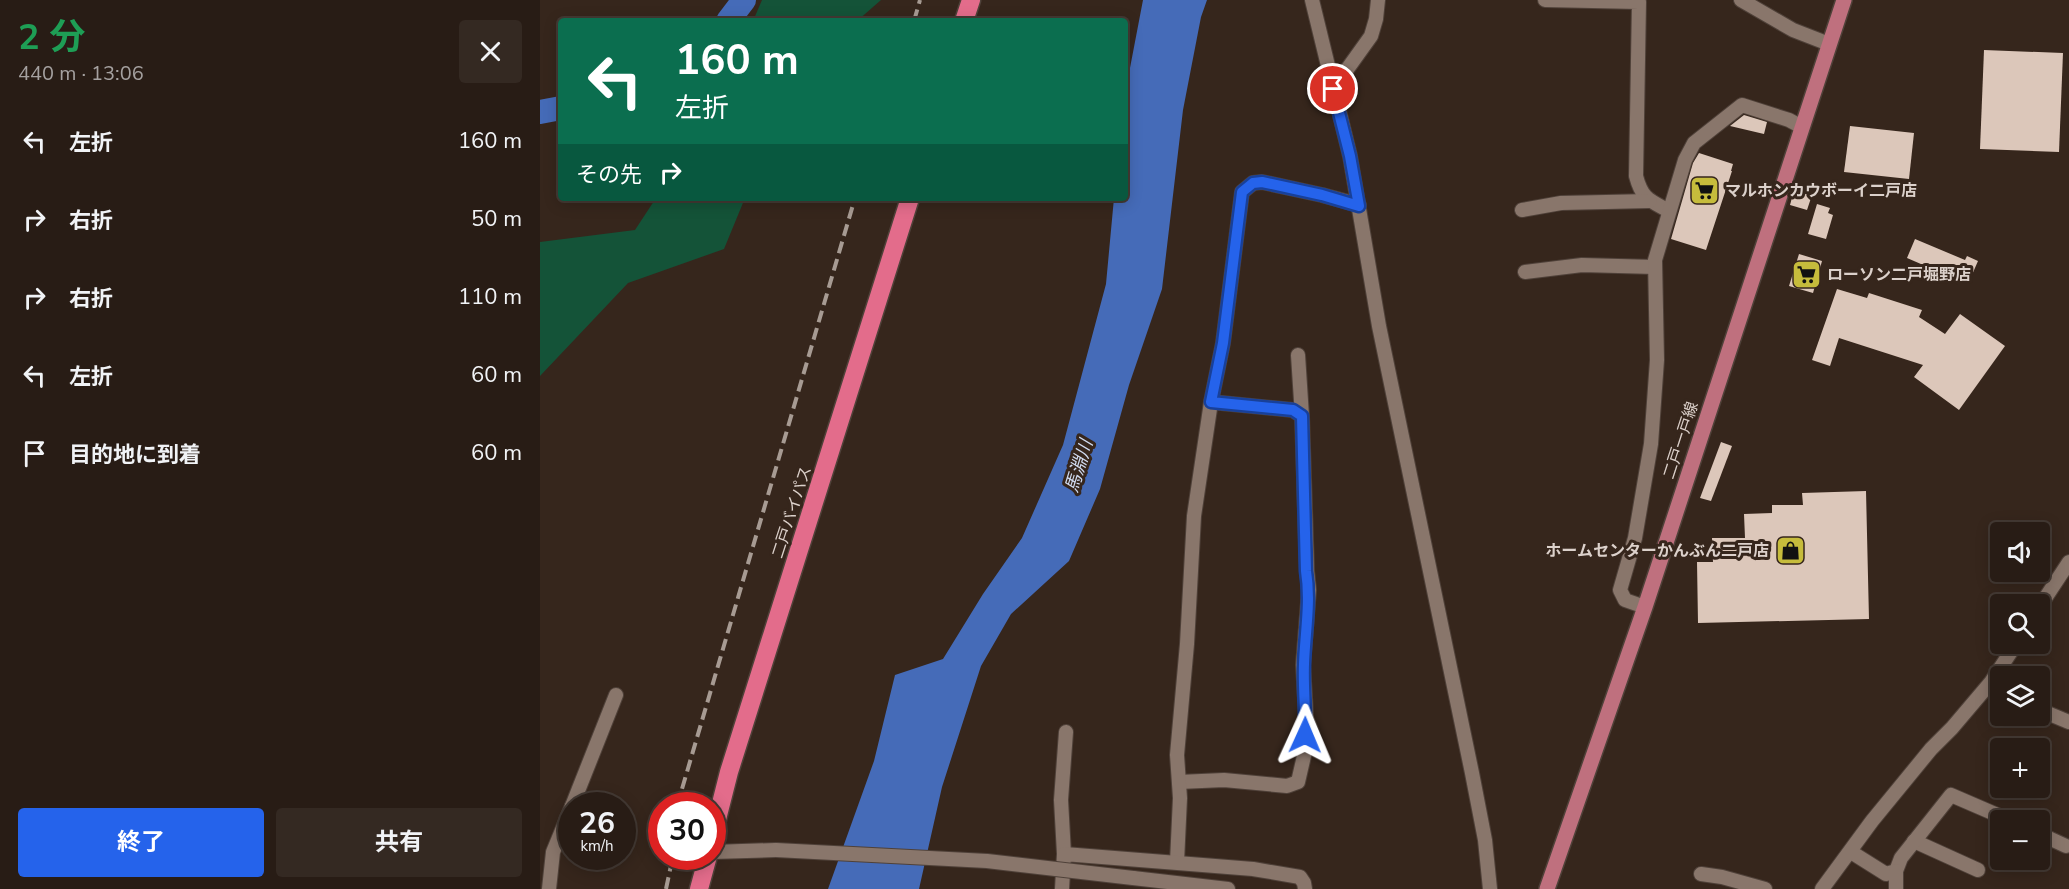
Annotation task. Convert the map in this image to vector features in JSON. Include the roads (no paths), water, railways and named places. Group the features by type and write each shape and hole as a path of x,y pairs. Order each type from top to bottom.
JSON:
{"highway":[{"path":"965,18 971,0"},
{"name":"二戸バイパス","path":"724,792 909,201"},
{"path":"699,889 704,870"}],"main road":[{"name":"二戸一戸線","path":"1547,889 1644,607 1844,0"}],"street":[{"path":"1312,0 1350,156 1379,326 1480,818 1490,889"},
{"path":"1333,89 1371,36 1378,0"},
{"path":"1545,0 1639,2 1636,176 1640,191 1650,201 1669,211"},
{"path":"1741,0 1792,30 1829,44"},
{"path":"1644,607 1625,600 1620,590 1635,538 1651,444 1657,360 1654,260 1684,160 1694,143 1742,105 1789,120 1802,127"},
{"path":"1177,862 1180,798 1177,755 1187,644 1194,516 1211,402 1223,343 1242,192 1253,183 1262,182 1359,206"},
{"path":"1522,210 1560,203 1650,201"},
{"path":"1525,272 1582,265 1655,267"},
{"path":"1179,782 1224,780 1287,786 1298,782 1304,756 1306,714 1304,666 1310,590 1306,571 1298,355"},
{"path":"1211,402 1293,410 1302,416"},
{"path":"2049,594 2067,570"},
{"path":"1822,889 1872,821 1930,749 1990,691"},
{"path":"578,792 616,695"},
{"path":"2050,714 2069,722"},
{"path":"1062,889 1064,854 1061,800 1066,732"},
{"path":"1896,889 1896,871 1901,858 1951,795 1990,812"},
{"path":"2050,839 2066,846"},
{"path":"549,889 553,852 558,840"},
{"path":"1914,841 1978,870"},
{"path":"726,852 776,850 987,861 1228,889"},
{"path":"1851,852 1886,874 1896,871"},
{"path":"1064,854 1177,862 1290,874 1300,877 1305,889"},
{"path":"1701,874 1722,877 1765,889"}],"water":[{"name":"馬淵川","path":"1143,0 1207,0 1201,17 1183,110 1162,289 1129,385 1100,489 1069,561 1011,614 981,666 942,787 919,889 828,889 874,761 895,675 943,659 983,594 1022,538 1063,445 1106,284 1114,201 1128,201 1128,78"}],"waterway":[{"path":"730,18 744,0"},
{"path":"540,112 558,109"}],"railway":[{"path":"915,18 920,0"},
{"path":"681,792 854,201"},
{"path":"666,889 670,870"}],"place":[{"name":"マルホンカウボーイ二戸店","path":"1704,190"},
{"name":"ローソン二戸堀野店","path":"1806,274"},
{"name":"ホームセンターかんぶん二戸店","path":"1790,550"}]}
